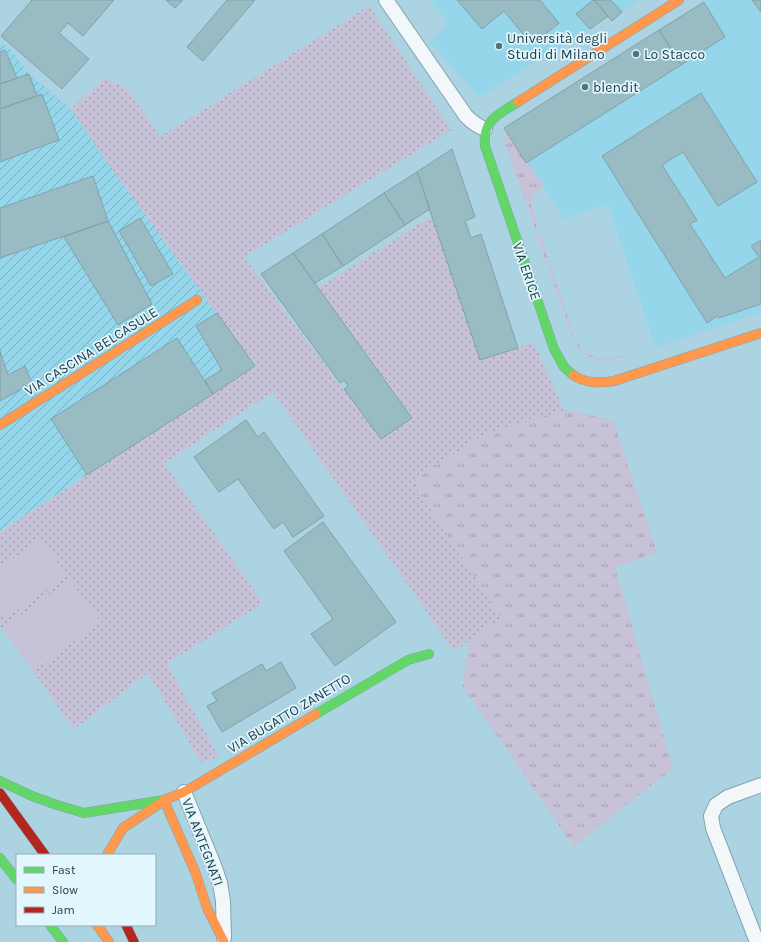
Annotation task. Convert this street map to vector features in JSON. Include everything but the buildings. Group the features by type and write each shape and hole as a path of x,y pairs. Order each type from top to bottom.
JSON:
{"street":[{"path":"386,0 460,108 472,122 485,129 492,119 502,112 680,0"},
{"name":"VIA ERICE","path":"485,129 484,140 486,149 554,349 561,363 571,374 580,379 591,382 607,383 761,333"},
{"name":"VIA CASCINA BELCASULE","path":"0,425 197,300"},
{"name":"VIA BUGATTO ZANETTO","path":"164,800 184,792 393,668 408,660 429,654"},
{"path":"0,781 32,796 84,813 164,800"},
{"path":"757,942 713,828 711,816 716,805 728,798 761,785"},
{"name":"VIA ANTEGNATI","path":"184,792 220,883 223,901 224,941"},
{"path":"0,793 44,854"},
{"path":"108,854 124,828 164,800"},
{"name":"VIA ANTEGNATI","path":"164,800 196,874 207,908 224,941"},
{"path":"0,858 16,879"},
{"path":"51,926 63,942"},
{"path":"97,926 109,942"},
{"path":"126,926 134,942"}],"shaded area":[{"name":"Università degli Studi di Milano","path":"430,0 638,0 612,21 608,16 557,50 479,97 430,42 448,23"},
{"path":"707,0 761,0 761,312 655,347 608,204 564,219 528,162 526,163 504,128"},
{"path":"0,41 11,50 29,74 71,109 115,173 255,366 0,531"}],"green space":[{"path":"369,6 451,130 244,257 381,439 412,417 318,288 432,216 480,359 534,343 564,410 483,435 412,481 501,618 454,651 273,392 164,463 263,603 167,664 219,757 201,762 148,673 74,729 0,625 0,532 255,366 115,173 71,109 105,78 129,91 160,137"},
{"path":"507,132 544,187 534,195 531,201 538,227 535,228 504,139"},
{"path":"539,232 576,342 586,352 597,358 609,358 623,355 623,357 599,360 586,355 576,344 536,233"},
{"path":"564,410 613,420 657,553 615,567 673,768 574,847 463,687 469,640 501,618 412,481 483,435"},
{"path":"40,539 67,575 7,617 0,608 0,568"},
{"path":"70,580 101,622 34,671 2,629"}],"traffic: fast":[{"path":"518,102 498,114 489,124 486,130 485,146 554,349 564,367 573,375"},
{"path":"316,714 408,660 429,654"},
{"path":"0,781 32,796 84,813 164,800"},
{"path":"0,858 16,879"},
{"path":"51,926 63,942"}],"traffic: slow":[{"path":"518,102 679,0"},
{"path":"0,425 197,300"},
{"path":"573,375 588,381 614,381 761,333"},
{"path":"224,942 207,908 196,874 164,800 184,792 316,714"},
{"path":"108,854 123,828 159,804"},
{"path":"98,926 109,942"}],"traffic: jam":[{"path":"0,793 44,854"},
{"path":"126,926 134,942"}],"place":[{"name":"Università degli Studi di Milano","path":"499,46"},
{"name":"Lo Stacco","path":"636,54"},
{"name":"blendit","path":"585,87"}]}
